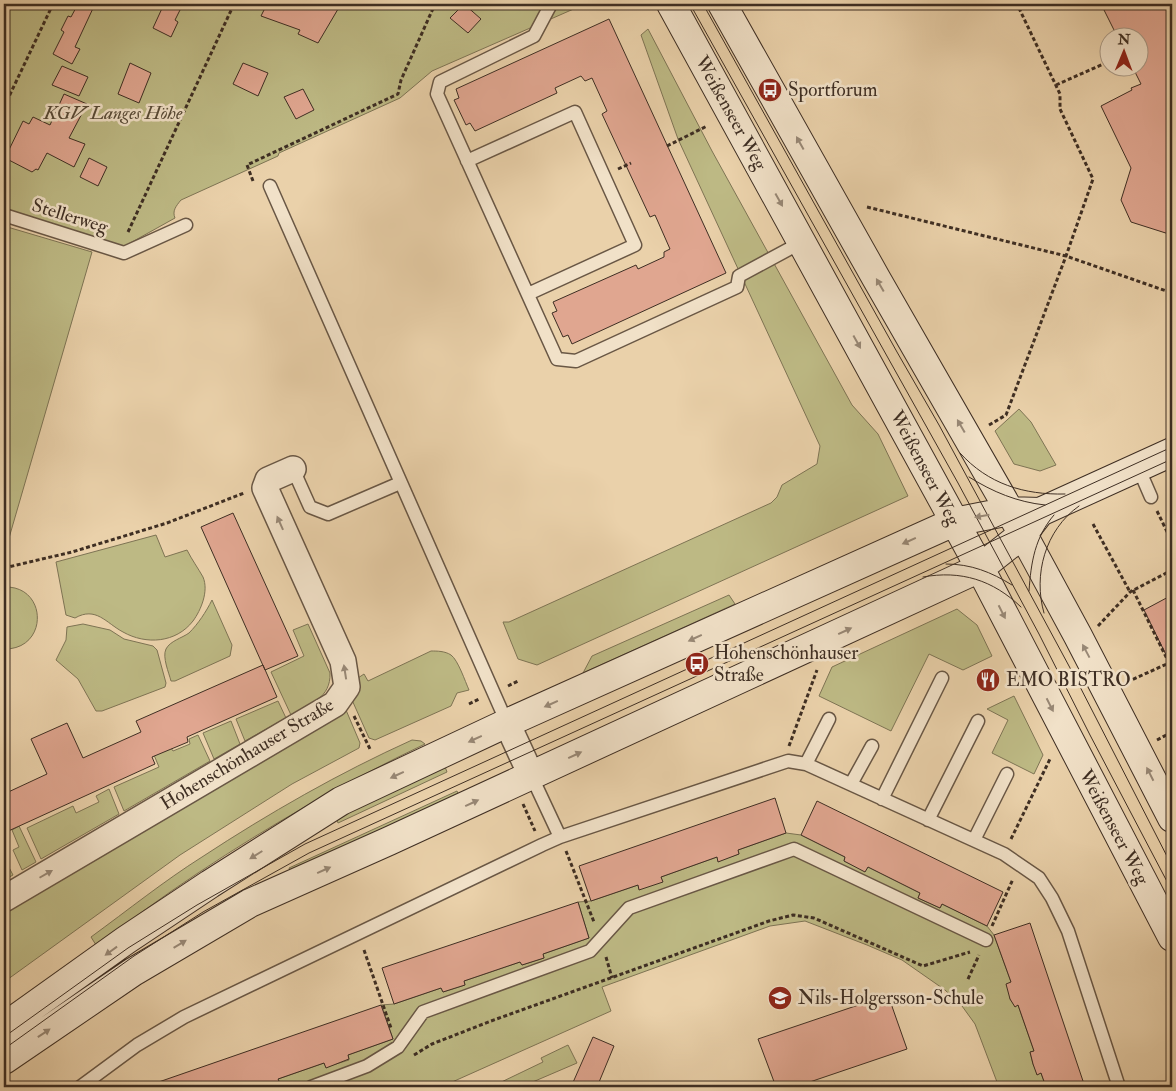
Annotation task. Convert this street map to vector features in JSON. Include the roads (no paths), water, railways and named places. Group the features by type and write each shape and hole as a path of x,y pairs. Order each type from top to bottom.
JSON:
{"main road":[{"name":"Weißenseer Weg","path":"671,4 980,568 1172,937"},
{"path":"722,4 1023,534 1172,818"},
{"path":"4,1027 126,940 341,801 508,723 954,522 1010,511 1040,512 1172,452"},
{"path":"4,1060 134,972 250,903 980,568 1023,534 1040,512"}],"street":[{"name":"Hohenschönhauser Straße","path":"4,899 335,704 348,687 343,661 265,488 268,480 292,469"},
{"path":"508,723 531,775"}],"lane":[{"path":"551,4 534,36 440,82 437,94 557,359 576,361 737,287 738,276 802,242"},
{"path":"467,161 575,112 635,245 528,294"},
{"path":"270,186 508,723"},
{"name":"Stellerweg","path":"4,216 124,253 186,225"},
{"path":"1138,468 1151,497"},
{"path":"292,469 310,507 328,514 400,483"},
{"path":"882,799 942,678"},
{"path":"806,764 829,719"},
{"path":"928,820 978,721"},
{"path":"851,784 872,746"},
{"path":"80,1087 137,1046 184,1017 560,837 788,761 806,764 974,840 1004,854 1039,878 1052,898 1068,932 1119,1087"},
{"path":"974,840 1007,774"},
{"path":"531,775 560,837"},
{"path":"311,1087 367,1066 398,1047 423,1012 590,951 630,908 794,849 986,940"}],"tram line":[{"path":"690,4 958,483 1039,634 1172,891"},
{"path":"703,4 939,425 1076,679 1172,866"},
{"path":"4,1037 128,948 197,905 305,844 1172,447"},
{"path":"960,453 982,473 1008,486 1035,492 1065,494"},
{"path":"4,1049 134,956 203,912 309,853 1172,459"},
{"path":"969,477 1006,496 1045,505"},
{"path":"1044,613 1040,584 1045,554 1050,540 1058,528 1067,516 1079,506"},
{"path":"1029,591 1035,550 1042,532 1054,515"},
{"path":"946,564 964,565 980,570 1012,585"},
{"path":"923,577 950,575 976,579 999,590 1021,607"}],"place":[{"name":"Sportforum","path":"770,90"},
{"name":"Hohenschönhauser Straße","path":"697,664"},
{"name":"EMO BISTRO","path":"988,680"},
{"name":"Nils-Holgersson-Schule","path":"780,998"}],"park label":[{"name":"KGV Langes Höhe","path":"113,113"}]}
